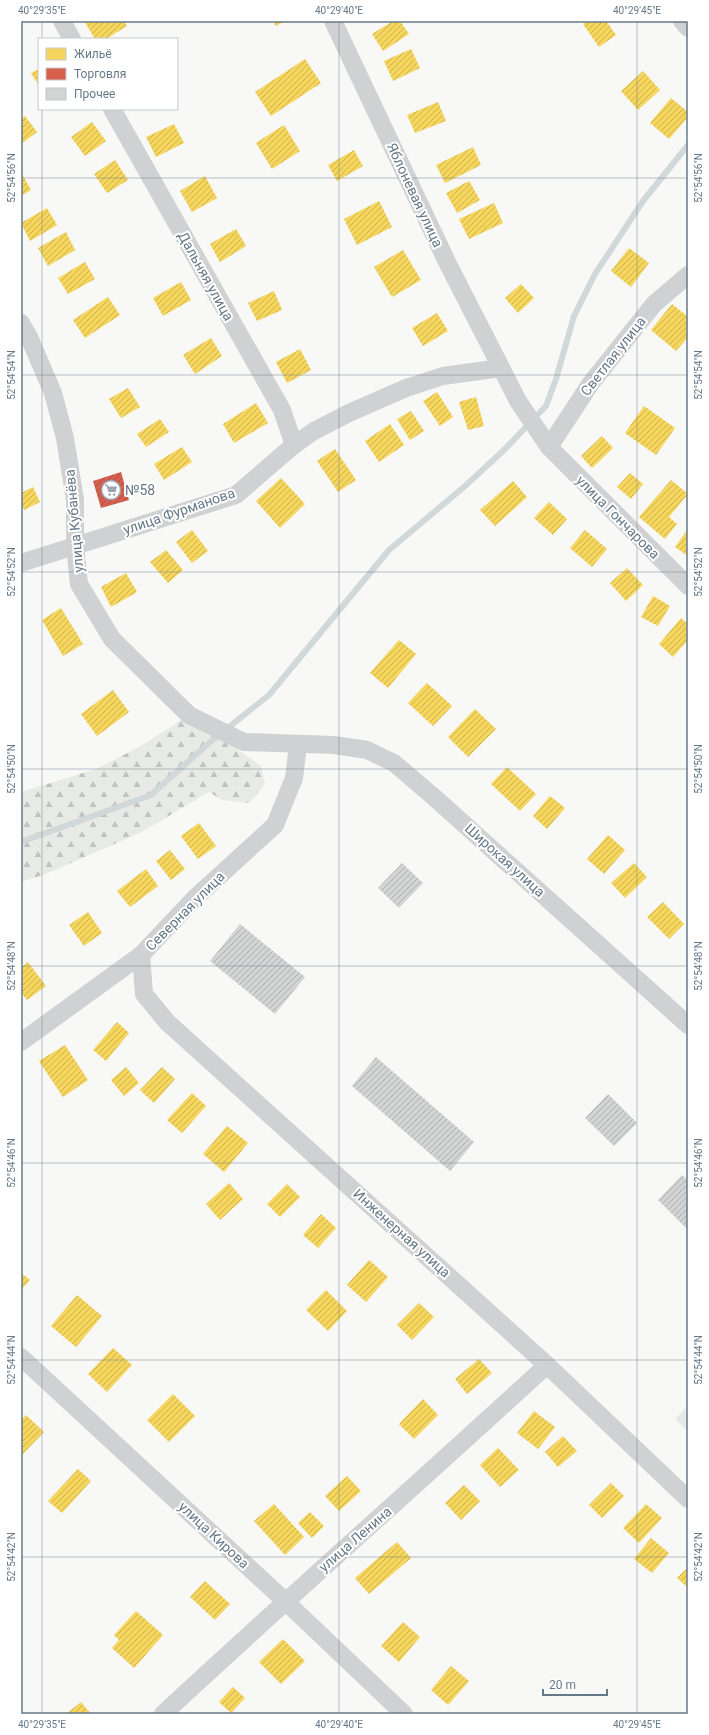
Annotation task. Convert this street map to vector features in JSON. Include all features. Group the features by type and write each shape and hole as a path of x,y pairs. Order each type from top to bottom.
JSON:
{"street":[{"path":"62,21 71,38"},
{"name":"Яблоневая улица","path":"333,21 448,264 518,401"},
{"path":"682,21 688,28"},
{"name":"Дальняя улица","path":"113,110 282,410 294,445"},
{"name":"Светлая улица","path":"549,447 591,383 654,304 688,275"},
{"name":"улица Кубанёва","path":"21,324 29,337 53,394 65,438 75,500 75,546 79,584 112,639 189,715 244,742 298,745"},
{"name":"улица Фурманова","path":"21,563 236,495 294,445 314,431 349,413 406,388 443,376 501,368"},
{"name":"улица Гончарова","path":"518,401 549,447 688,586"},
{"name":"Северная улица","path":"21,1042 141,955 195,898 276,825 294,778 298,745"},
{"name":"Широкая улица","path":"298,745 334,745 367,750 394,763 688,1025"},
{"name":"Инженерная улица","path":"141,955 144,994 167,1022 547,1365 688,1499"},
{"name":"улица Кирова","path":"21,1357 285,1601 404,1714"},
{"name":"улица Ленина","path":"163,1714 285,1601 423,1479 547,1365"}],"shaded area":[{"path":"688,1406 688,1432 675,1419"}],"green space":[{"path":"189,715 261,766 265,784 249,803 222,800 209,792 142,832 46,874 21,882 21,792 96,769 141,746"}],"building: Жильё":[{"path":"84,21 124,21 127,26 108,38 94,38"},
{"path":"273,21 285,21 276,26"},
{"path":"393,21 400,21 409,34 383,51 372,34"},
{"path":"587,21 606,21 616,35 599,47 583,24"},
{"path":"411,49 420,68 393,81 384,61"},
{"path":"305,59 321,83 271,116 255,92"},
{"path":"38,70 38,84 31,73"},
{"path":"643,71 660,90 638,110 621,91"},
{"path":"671,98 688,112 688,117 669,139 650,123"},
{"path":"438,102 446,121 415,133 407,115"},
{"path":"25,116 37,132 21,144 21,119"},
{"path":"92,122 106,141 85,156 71,137"},
{"path":"174,124 184,143 156,157 146,137"},
{"path":"284,125 300,151 272,169 256,143"},
{"path":"473,147 481,165 445,183 436,165"},
{"path":"354,150 363,166 337,181 328,165"},
{"path":"115,160 128,180 107,193 94,174"},
{"path":"21,172 31,190 21,196"},
{"path":"205,176 217,198 192,212 180,191"},
{"path":"469,181 480,200 457,213 446,193"},
{"path":"379,201 392,227 357,245 344,219"},
{"path":"494,203 503,223 469,239 459,219"},
{"path":"47,208 57,225 30,241 21,223"},
{"path":"236,229 246,246 220,262 210,244"},
{"path":"66,232 75,250 48,266 38,248"},
{"path":"629,248 649,263 631,287 611,271"},
{"path":"403,250 421,280 392,297 374,267"},
{"path":"85,262 95,279 68,294 58,278"},
{"path":"181,282 191,300 163,316 153,298"},
{"path":"521,284 534,298 518,313 505,298"},
{"path":"274,291 282,310 257,321 248,303"},
{"path":"108,297 120,315 85,338 73,320"},
{"path":"672,304 688,317 688,337 676,351 651,330"},
{"path":"437,313 448,331 423,346 412,328"},
{"path":"211,338 222,356 195,374 183,355"},
{"path":"300,349 311,370 287,383 276,362"},
{"path":"128,388 140,407 121,418 109,399"},
{"path":"437,392 453,417 440,426 423,401"},
{"path":"476,397 484,426 468,430 459,402"},
{"path":"256,403 268,423 234,443 223,424"},
{"path":"644,406 675,428 656,455 625,433"},
{"path":"411,411 424,431 410,440 397,419"},
{"path":"160,419 169,432 146,447 137,434"},
{"path":"390,424 404,445 379,462 365,441"},
{"path":"602,436 613,448 592,468 581,456"},
{"path":"182,447 192,462 164,480 154,464"},
{"path":"335,449 356,480 338,492 317,461"},
{"path":"630,473 643,484 631,499 617,487"},
{"path":"281,478 305,504 280,528 256,501"},
{"path":"671,480 688,494 669,517 677,524 665,539 639,517"},
{"path":"513,481 527,497 495,526 480,510"},
{"path":"33,487 40,502 24,510 21,504 21,493"},
{"path":"549,502 567,519 553,535 534,518"},
{"path":"688,529 688,556 675,547"},
{"path":"192,530 208,551 192,563 176,542"},
{"path":"585,530 607,549 592,567 570,548"},
{"path":"166,550 183,570 168,583 150,562"},
{"path":"627,568 643,585 626,601 610,583"},
{"path":"126,573 137,592 111,607 101,587"},
{"path":"653,596 670,606 658,626 641,617"},
{"path":"61,608 83,644 63,656 42,620"},
{"path":"681,618 688,624 688,640 673,657 659,644"},
{"path":"399,640 416,654 388,688 370,673"},
{"path":"427,683 452,706 433,726 408,703"},
{"path":"113,690 129,712 97,736 81,714"},
{"path":"475,709 496,729 468,757 448,737"},
{"path":"507,767 536,794 520,811 491,784"},
{"path":"550,796 565,808 547,829 533,816"},
{"path":"199,823 216,846 198,859 181,836"},
{"path":"608,835 625,850 604,874 587,859"},
{"path":"170,850 185,869 171,880 156,861"},
{"path":"634,863 647,877 625,898 611,883"},
{"path":"146,869 158,886 130,907 117,891"},
{"path":"663,902 684,924 669,939 647,917"},
{"path":"88,912 102,933 84,946 69,925"},
{"path":"28,962 46,986 27,1000 21,992 21,968"},
{"path":"117,1022 129,1033 106,1061 93,1050"},
{"path":"65,1045 88,1080 63,1097 39,1061"},
{"path":"126,1067 139,1083 124,1096 111,1080"},
{"path":"162,1067 175,1079 154,1103 140,1090"},
{"path":"192,1093 206,1106 182,1133 167,1120"},
{"path":"227,1126 248,1143 224,1172 203,1154"},
{"path":"229,1183 243,1199 220,1220 206,1204"},
{"path":"287,1184 300,1197 280,1217 267,1204"},
{"path":"321,1214 336,1228 318,1248 303,1235"},
{"path":"369,1260 388,1277 366,1302 347,1285"},
{"path":"21,1273 30,1280 21,1290"},
{"path":"326,1290 347,1311 328,1331 306,1310"},
{"path":"77,1295 102,1316 76,1347 51,1326"},
{"path":"419,1303 434,1317 412,1340 397,1325"},
{"path":"113,1348 132,1365 107,1392 88,1374"},
{"path":"479,1359 492,1373 467,1394 455,1379"},
{"path":"173,1394 195,1416 169,1442 147,1420"},
{"path":"423,1399 438,1415 414,1439 399,1424"},
{"path":"534,1411 555,1427 538,1449 517,1433"},
{"path":"26,1415 44,1432 21,1456 21,1420"},
{"path":"563,1436 577,1451 558,1467 545,1452"},
{"path":"498,1448 519,1470 500,1487 480,1465"},
{"path":"78,1469 91,1481 62,1513 48,1501"},
{"path":"347,1476 361,1491 339,1511 325,1496"},
{"path":"611,1483 624,1496 602,1518 589,1505"},
{"path":"464,1485 480,1501 461,1520 445,1503"},
{"path":"274,1504 304,1537 285,1555 254,1521"},
{"path":"646,1504 662,1518 639,1543 623,1528"},
{"path":"310,1512 324,1526 312,1538 298,1523"},
{"path":"651,1538 669,1553 652,1573 634,1559"},
{"path":"397,1542 411,1558 369,1594 355,1578"},
{"path":"688,1567 688,1588 677,1578"},
{"path":"205,1581 230,1604 215,1620 190,1597"},
{"path":"136,1611 163,1635 134,1668 112,1648 119,1640 114,1635"},
{"path":"403,1622 420,1637 399,1662 381,1646"},
{"path":"283,1639 305,1661 281,1684 259,1662"},
{"path":"451,1666 469,1681 448,1705 431,1690"},
{"path":"233,1687 245,1698 231,1713 219,1702"},
{"path":"81,1702 91,1714 66,1714"}],"building: Торговля":[{"name":"№58","path":"121,472 129,500 101,508 93,481"}],"building: Прочее":[{"path":"402,863 423,883 399,908 378,888"},
{"path":"240,924 305,977 275,1014 210,961"},
{"path":"376,1057 474,1142 450,1171 352,1086"},
{"path":"608,1094 637,1123 614,1146 585,1118"},
{"path":"682,1175 688,1181 688,1230 658,1200"}],"waterway":[{"path":"21,842 151,795 209,743 269,695 389,550 465,486 504,450 546,406 556,379 574,316 595,274 643,201 688,145"}],"place":[{"name":"№58","path":"111,490"}]}
